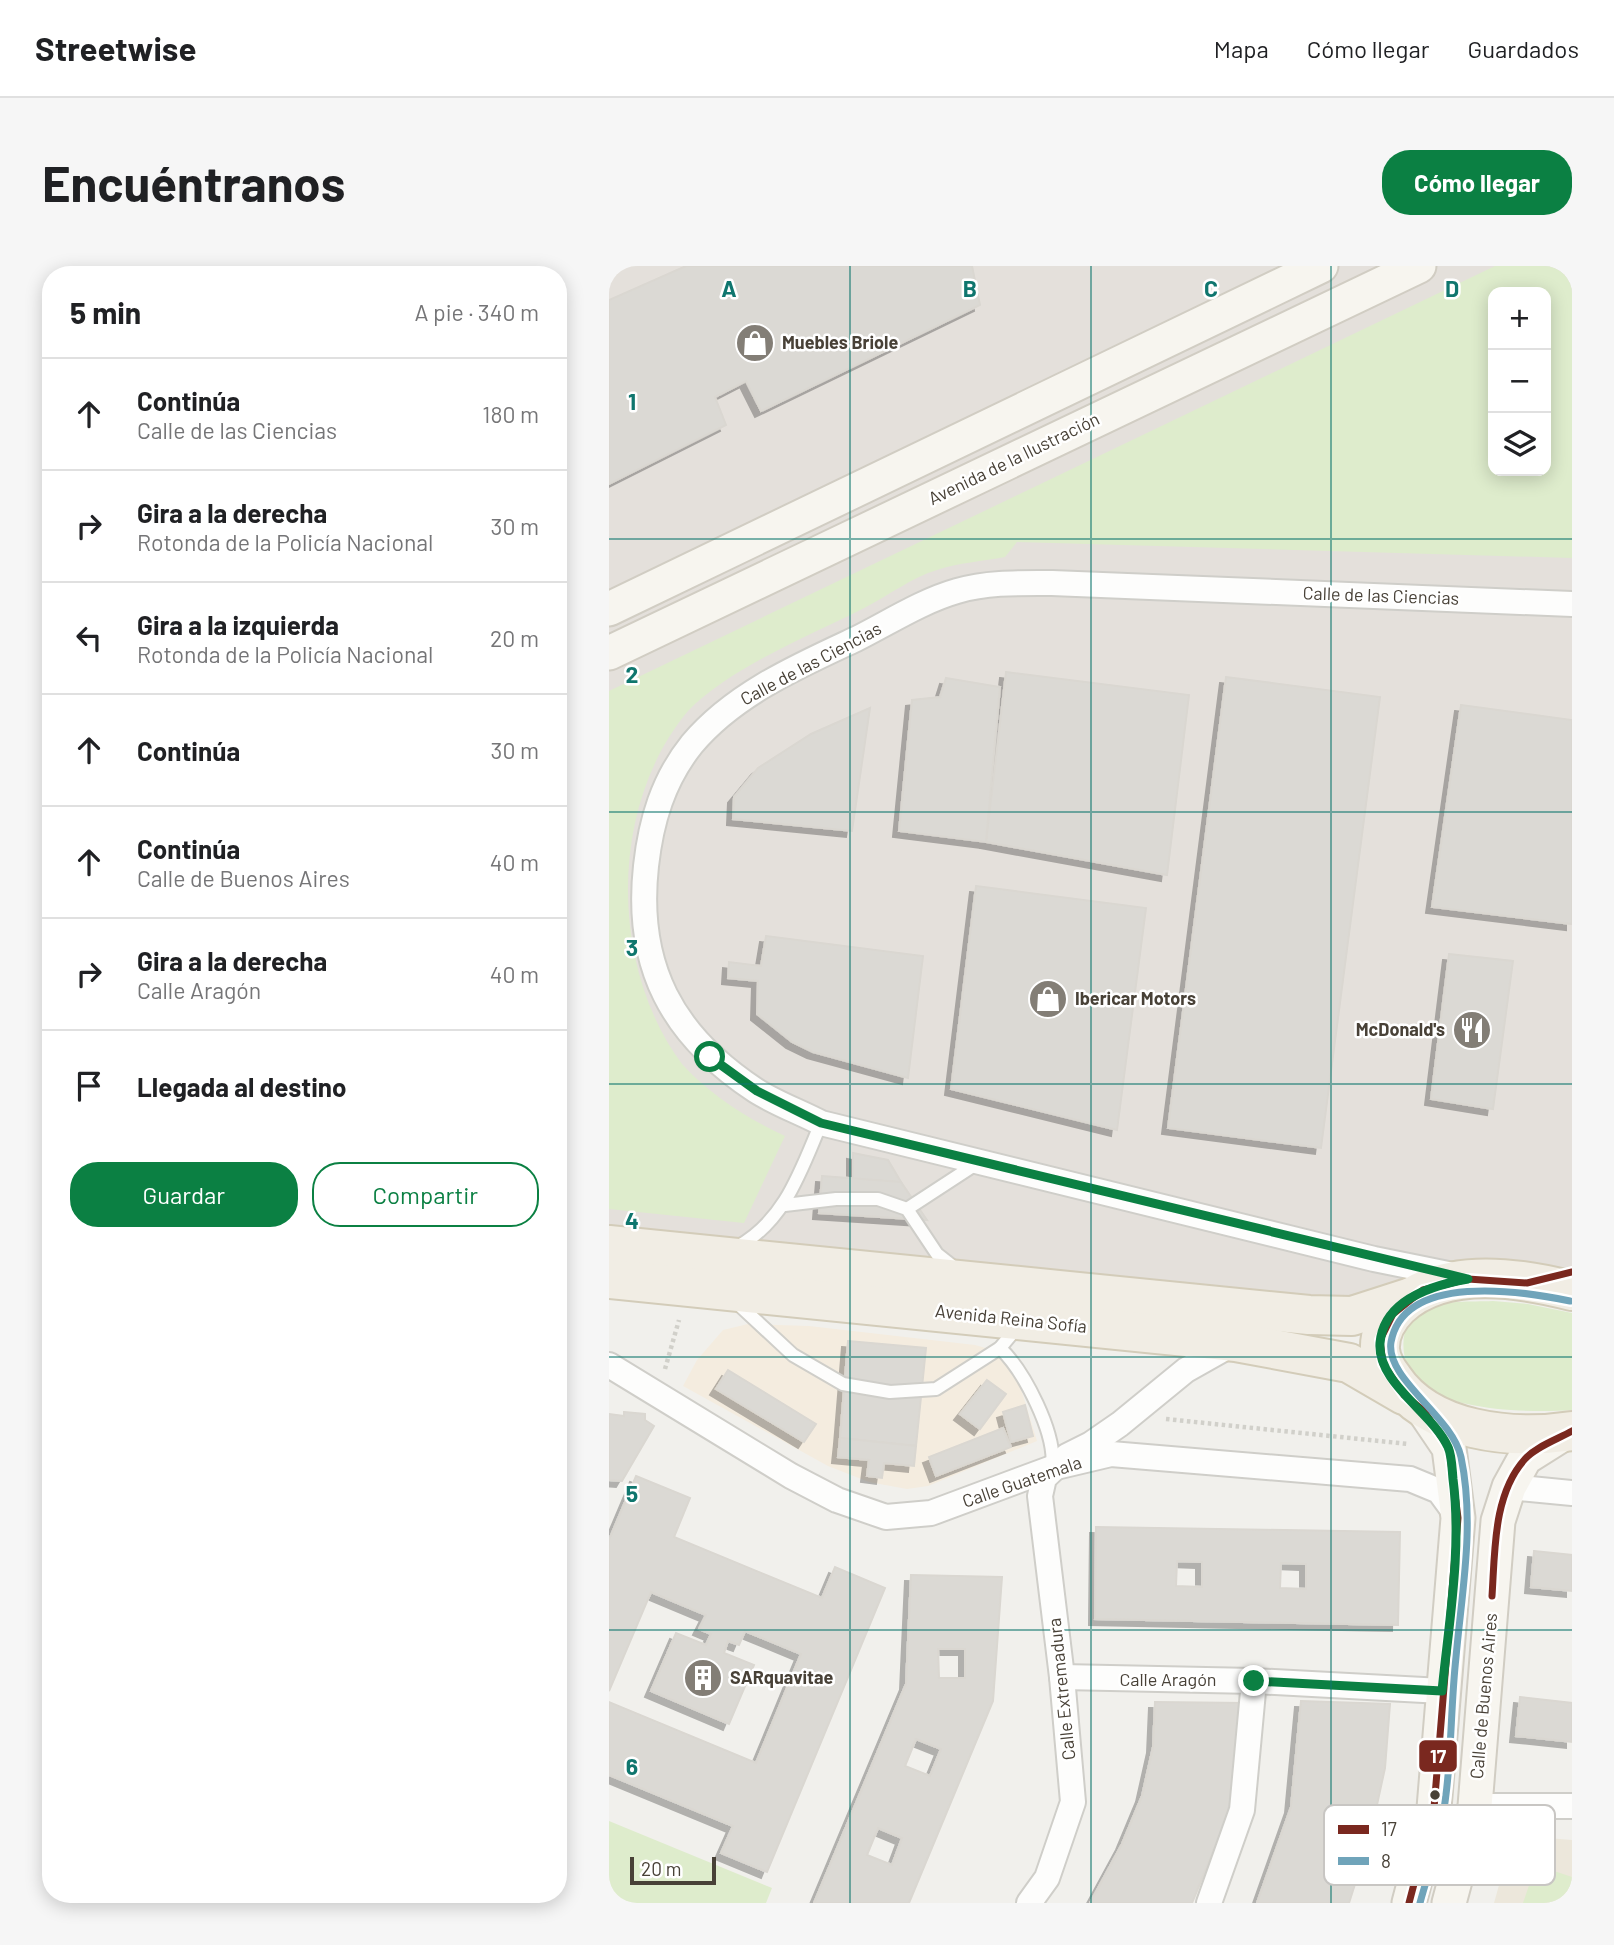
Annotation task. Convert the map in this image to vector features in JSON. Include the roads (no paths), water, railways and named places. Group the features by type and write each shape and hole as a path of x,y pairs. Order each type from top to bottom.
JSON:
{"main road":[{"name":"Avenida Reina Sofía","path":"609,1245 1011,1334 1236,1342 1349,1363 1414,1403 1458,1424 1530,1434 1570,1431"},
{"name":"Avenida Reina Sofía","path":"609,1279 722,1271 974,1281 1309,1315 1352,1316 1442,1284 1468,1279 1527,1283 1572,1291"},
{"path":"1411,1297 1392,1314 1380,1340 1383,1364 1414,1403"}],"street":[{"path":"609,609 1321,266"},
{"name":"Avenida de la Ilustración","path":"609,653 1419,266"},
{"name":"Calle de las Ciencias","path":"1468,1279 821,1123 757,1091 710,1057 678,1019 656,980 645,939 643,889 649,836 665,782 693,743 738,701 806,663 955,591 994,583 1572,604"},
{"path":"1527,1283 1572,1272"},
{"path":"1052,1468 1119,1424 1186,1370 1236,1342"},
{"name":"Calle Guatemala","path":"609,1365 791,1476 837,1500 886,1517 932,1513 1052,1468 1111,1454 1410,1479 1439,1491 1458,1518"},
{"path":"1414,1403 1448,1448 1458,1518 1434,1805"},
{"name":"Calle de Buenos Aires","path":"1475,1805 1498,1521 1509,1487 1525,1458 1570,1431"},
{"name":"Calle Extremadura","path":"1029,1903 1047,1878 1073,1802 1062,1677 1040,1496 1044,1478 1052,1468"},
{"path":"1509,1487 1572,1493"},
{"name":"Calle Aragón","path":"1062,1677 1254,1681 1442,1691"},
{"path":"1209,1903 1242,1810 1254,1681"},
{"path":"1409,1903 1414,1885"},
{"name":"Calle de Buenos Aires","path":"1449,1903 1454,1885"}],"lane":[{"path":"821,1123 785,1205 722,1271 793,1355 843,1384 890,1392 936,1389 1011,1334"},
{"path":"907,1209 979,1162"},
{"path":"785,1205 837,1199 878,1199 907,1209 937,1254 974,1281"},
{"path":"1011,1334 1013,1361 1031,1393 1052,1449 1052,1468"}],"place":[{"name":"Muebles Briole","path":"755,343"},
{"name":"Ibericar Motors","path":"1048,999"},
{"name":"McDonald's","path":"1472,1030"},
{"name":"SARquavitae","path":"703,1678"}]}
